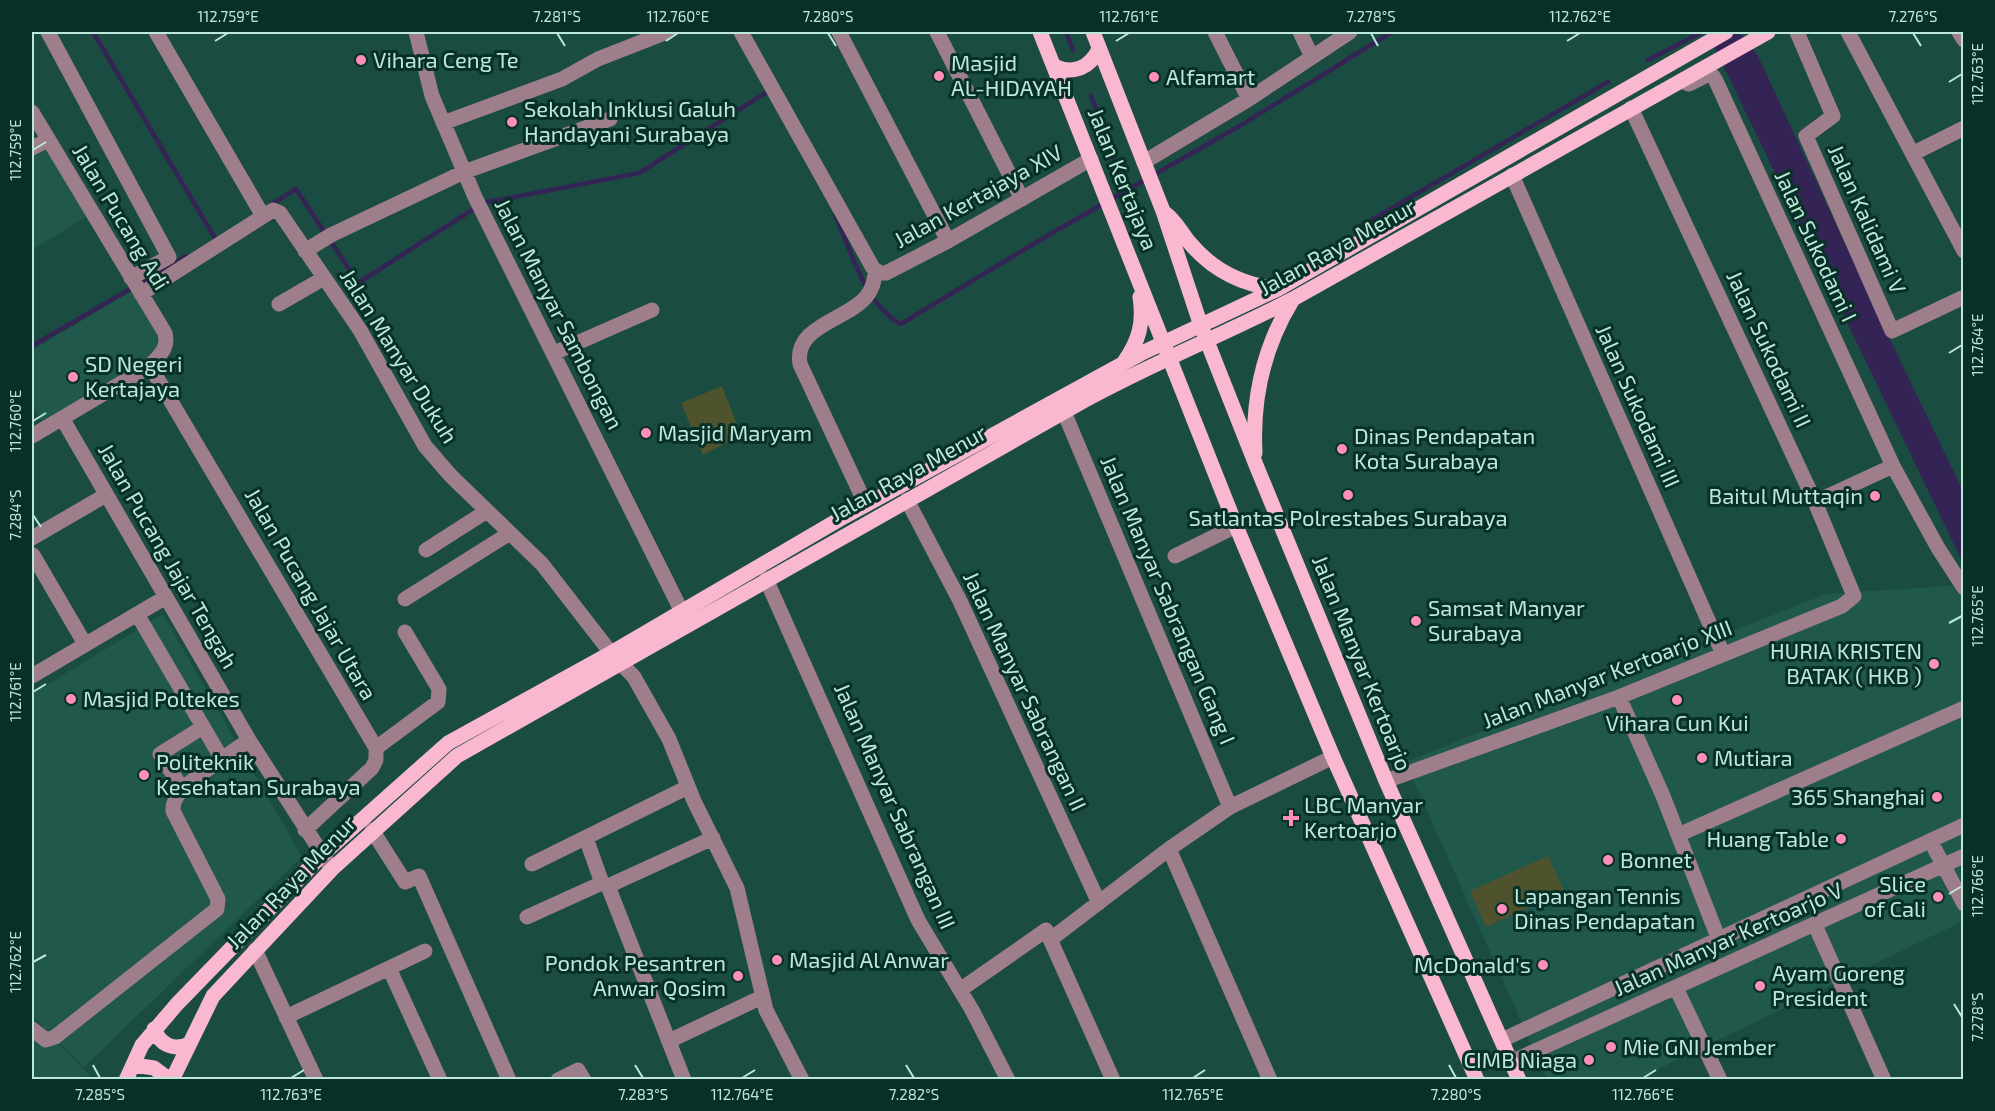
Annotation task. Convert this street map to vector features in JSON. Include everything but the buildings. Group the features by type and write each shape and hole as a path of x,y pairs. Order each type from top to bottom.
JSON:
{"main road":[{"name":"Jalan Kertajaya","path":"1041,32 1166,350"},
{"name":"Jalan Kertajaya","path":"1092,32 1163,212 1201,326"},
{"name":"Jalan Raya Menur","path":"171,1080 184,1060 189,1044 213,996 332,868 457,756 617,658 681,610 844,526 907,500 1064,412 1201,326 1278,289 1726,32"},
{"name":"Jalan Raya Menur","path":"126,1080 138,1053 154,1029 321,856 448,743 617,658 766,579 844,526 866,505 1122,364 1166,350 1207,342 1293,298 1762,35"},
{"path":"1054,66 1067,70 1081,69 1092,61 1099,49"},
{"path":"1548,134 1558,150"},
{"path":"1163,212 1176,223 1197,251 1220,270 1247,283 1278,289"},
{"path":"1122,364 1134,348 1141,327 1137,274"},
{"path":"1256,465 1254,431 1263,365 1279,322 1293,298"},
{"name":"Jalan Manyar Kertoarjo","path":"1201,326 1386,781 1519,1080"},
{"path":"1166,350 1236,526 1333,757 1477,1080"},
{"path":"154,1029 159,1039 168,1045 181,1047 189,1044"},
{"path":"134,1065 154,1068 171,1080"}],"street":[{"path":"48,32 169,257 136,287"},
{"path":"136,287 261,212 156,32"},
{"name":"Jalan Manyar Sambongan","path":"416,32 432,96 475,197 681,610"},
{"path":"443,123 562,79 598,59 667,32"},
{"path":"741,32 881,272 865,299 816,331 800,346 798,351 800,364 866,505"},
{"path":"839,32 948,241"},
{"path":"937,32 1022,199"},
{"path":"1215,32 1249,99"},
{"path":"1300,32 1312,57"},
{"path":"1144,163 1249,99 1350,32"},
{"name":"Jalan Kalidami V","path":"1797,32 1833,116 1805,135 1892,331 1964,297"},
{"path":"1848,32 1964,251"},
{"path":"1959,32 1964,40"},
{"name":"Jalan Sukodami I","path":"1682,80 1689,84 1707,75 1713,76 1716,81 1893,466 1938,548 1964,588"},
{"name":"Jalan Sukodami II","path":"1631,108 1815,502 1852,590 1852,600 1842,606"},
{"name":"Jalan Pucang Adi","path":"32,112 165,333 165,348 150,366"},
{"path":"308,248 464,172 610,119"},
{"path":"1914,153 1964,128"},
{"path":"32,148 48,140"},
{"name":"Jalan Kertajaya XIV","path":"881,272 948,241 1022,199 1093,163"},
{"name":"Jalan Sukodami III","path":"1512,175 1723,654"},
{"name":"Jalan Manyar Dukuh","path":"261,212 273,210 279,212 308,248 324,278 366,341 422,441 451,476 542,564 634,676 669,739 688,787 740,895 762,997 772,1025 802,1080"},
{"path":"279,304 324,278"},
{"path":"554,353 652,310"},
{"path":"32,436 150,366"},
{"name":"Jalan Pucang Jajar Utara","path":"150,366 376,748"},
{"name":"Jalan Manyar Sabrangan Gang I","path":"1064,412 1230,807"},
{"name":"Jalan Pucang Jajar Tengah","path":"62,418 249,740 321,856 332,868"},
{"path":"1815,502 1893,466"},
{"path":"32,538 106,495"},
{"name":"Jalan Manyar Sabrangan II","path":"907,500 960,601 1099,903"},
{"path":"426,550 487,511"},
{"path":"1175,556 1236,526"},
{"path":"405,599 510,533"},
{"path":"33,555 85,644"},
{"name":"Jalan Manyar Sabrangan III","path":"766,579 918,920 960,990 1008,1080"},
{"path":"32,676 166,597"},
{"name":"Jalan Manyar Kertoarjo XIII","path":"1386,781 1619,697 1842,606"},
{"path":"137,614 222,759"},
{"path":"305,830 372,768 376,759 376,748 438,702 441,697 439,689 405,632"},
{"path":"1619,697 1678,835 1719,940"},
{"path":"1678,835 1964,708"},
{"path":"183,790 160,754 203,727"},
{"path":"32,1029 46,1040 55,1037 217,909 218,899 173,812 172,802 183,790 249,740"},
{"path":"1051,939 1169,849 1230,807 1333,757"},
{"path":"532,864 688,787"},
{"name":"Jalan Manyar Kertoarjo V","path":"1502,1041 1964,825"},
{"path":"372,830 405,882 419,876 509,1080"},
{"path":"586,838 684,1080"},
{"path":"527,917 713,838"},
{"path":"1931,842 1964,904"},
{"path":"1169,849 1270,1080"},
{"name":"Jalan Manyar Kertoarjo V","path":"1511,1062 1964,856"},
{"path":"1824,891 1835,915"},
{"path":"1815,925 1884,1080"},
{"path":"960,990 1046,930 1113,1080"},
{"path":"255,950 316,1080"},
{"path":"286,1017 425,951"},
{"path":"389,968 440,1080"},
{"path":"1676,988 1720,1080"},
{"path":"669,1041 762,997"},
{"path":"1553,1017 1563,1038"},
{"path":"558,1080 578,1070 584,1080"}],"shaded area":[{"path":"1707,32 1739,32 1758,56 1963,491 1963,563"},
{"path":"46,145 89,215 32,250 32,153"},
{"name":"SD Negeri Kertajaya","path":"137,288 172,343 42,421 32,404 32,350"},
{"path":"722,386 741,435 703,455 681,403"},
{"path":"1961,585 1963,591 1963,921 1638,1079 1547,1079 1405,762 1826,594"},
{"name":"Politeknik Kesehatan Surabaya","path":"163,614 302,857 84,1067 32,1016 32,694"},
{"name":"Lapangan Tennis Dinas Pendapatan","path":"1548,856 1564,891 1486,927 1470,891"},
{"path":"32,1017 93,1079 32,1079"}],"waterway":[{"path":"93,32 216,240"},
{"path":"1066,32 1073,50"},
{"path":"835,214 868,290 888,315 901,324 1045,237 1243,124 1392,32"},
{"path":"1648,60 1702,32"},
{"path":"1356,229 1608,82"},
{"path":"269,206 296,189 358,283 483,203 639,173 770,90"},
{"path":"1091,96 1126,192"},
{"path":"32,346 187,256"}],"place":[{"name":"Vihara Ceng Te","path":"361,60"},
{"name":"Masjid AL-HIDAYAH","path":"939,76"},
{"name":"Alfamart","path":"1154,77"},
{"name":"Sekolah Inklusi Galuh Handayani Surabaya","path":"512,122"},
{"name":"SD Negeri Kertajaya","path":"73,377"},
{"name":"Masjid Maryam","path":"646,433"},
{"name":"Dinas Pendapatan Kota Surabaya","path":"1342,449"},
{"name":"Satlantas Polrestabes Surabaya","path":"1348,495"},
{"name":"Baitul Muttaqin","path":"1875,496"},
{"name":"Samsat Manyar Surabaya","path":"1416,621"},
{"name":"HURIA KRISTEN BATAK ( HKB )","path":"1934,664"},
{"name":"Masjid Poltekes","path":"71,699"},
{"name":"Vihara Cun Kui","path":"1677,700"},
{"name":"Mutiara","path":"1702,758"},
{"name":"Politeknik Kesehatan Surabaya","path":"144,775"},
{"name":"365 Shanghai","path":"1937,797"},
{"name":"LBC Manyar Kertoarjo","path":"1291,818"},
{"name":"Huang Table","path":"1841,839"},
{"name":"Bonnet","path":"1608,860"},
{"name":"Slice of Cali","path":"1938,897"},
{"name":"Lapangan Tennis Dinas Pendapatan","path":"1502,909"},
{"name":"Masjid Al Anwar","path":"777,960"},
{"name":"McDonald's","path":"1543,965"},
{"name":"Pondok Pesantren Anwar Qosim","path":"738,976"},
{"name":"Ayam Goreng President","path":"1760,986"},
{"name":"Mie GNI Jember","path":"1611,1047"},
{"name":"CIMB Niaga","path":"1589,1060"}]}
